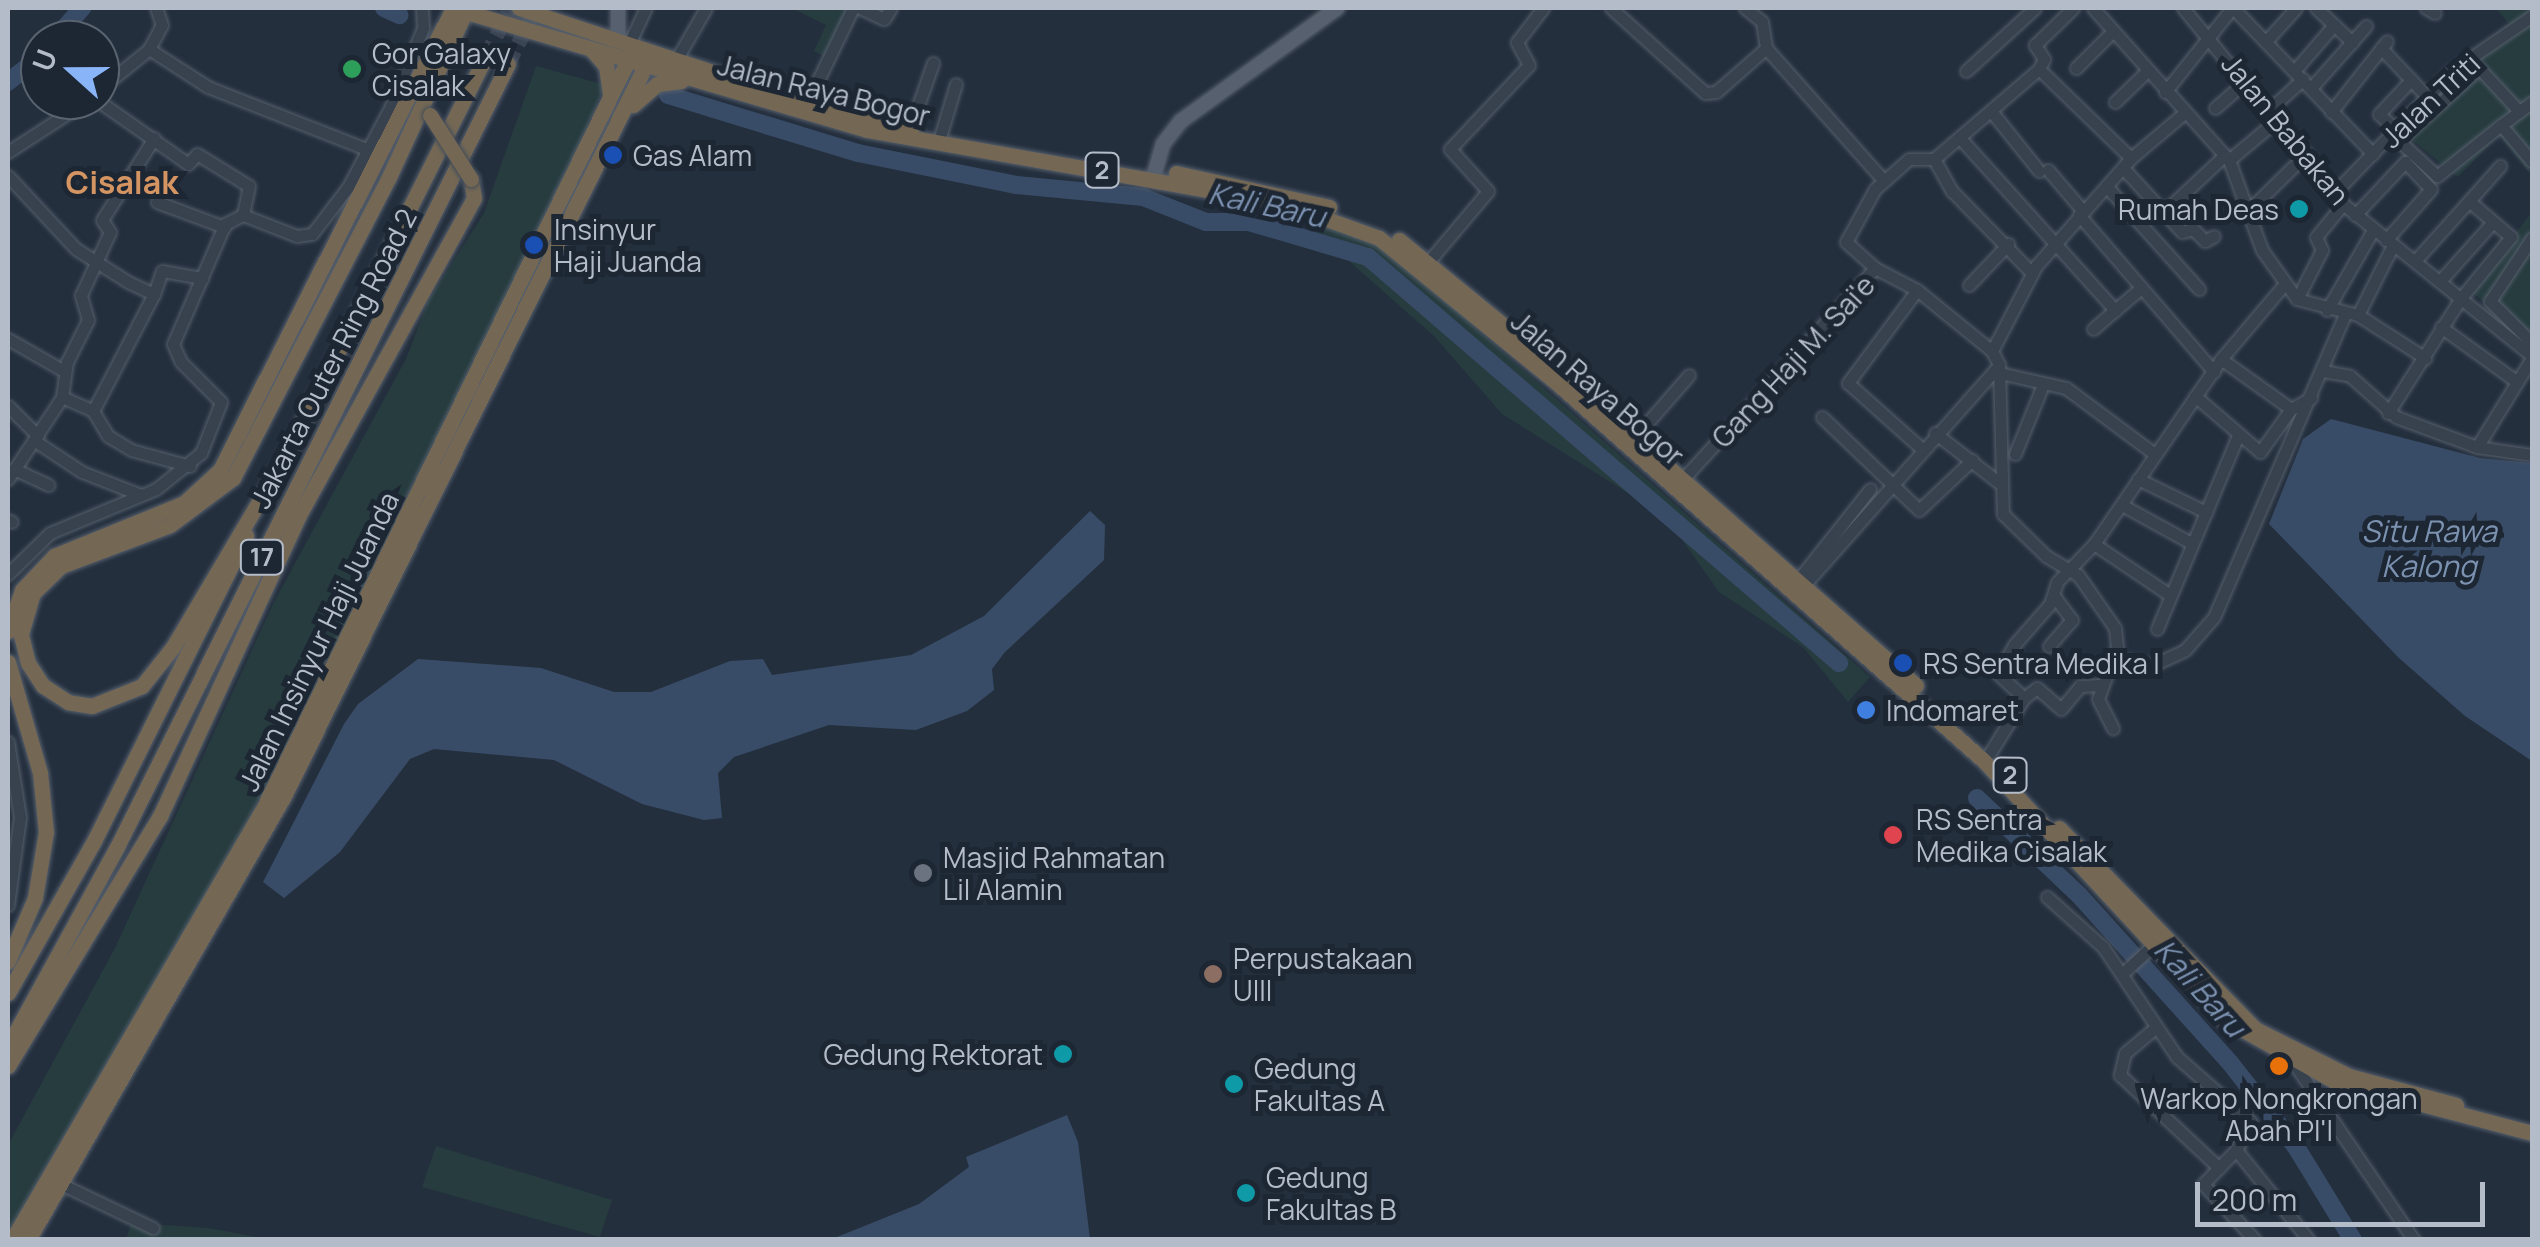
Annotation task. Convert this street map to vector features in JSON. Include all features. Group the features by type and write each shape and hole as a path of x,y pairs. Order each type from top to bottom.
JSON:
{"highway":[{"path":"280,466 173,647 142,686 92,706 68,702 44,686 28,663 22,634 33,594 61,566 170,526 233,478 427,109 451,45 459,8"},
{"path":"8,631 22,590 54,556 184,502 220,470 459,8"},
{"name":"Jalan Raya Bogor","path":"459,8 589,48 627,48 695,82 884,134 1154,174"},
{"path":"519,8 550,16 572,15 627,48"},
{"path":"560,39 572,15"},
{"path":"451,45 477,24 538,33"},
{"path":"589,48 606,66 610,105"},
{"name":"Jalan Insinyur Haji Juanda","path":"28,1240 281,774 610,105 627,48"},
{"name":"Jakarta Outer Ring Road 2","path":"8,993 95,840 486,56"},
{"name":"Jalan Raya Bogor","path":"649,59 676,60 807,103 910,129 1332,208 1385,230 1609,422 1984,761 2222,1018 2295,1065 2379,1097 2532,1133"},
{"name":"Jalan Insinyur Haji Juanda","path":"12,1240 105,1095 284,796 649,59"},
{"name":"Jakarta Outer Ring Road 2","path":"8,1046 116,847 508,64"},
{"path":"619,123 657,84 695,82"},
{"path":"8,1066 169,798 298,518 474,198 472,179 427,109"},
{"name":"Jalan Raya Bogor","path":"1609,422 1635,437 1990,753 2153,945 2229,1008 2288,1048 2382,1086 2532,1123"},
{"path":"8,662 40,773 46,832 35,898 8,961"}],"main road":[{"path":"618,8 627,48"},
{"path":"1154,174 1181,121 1338,8"}],"street":[{"path":"120,73 149,48 162,25 156,8"},
{"path":"627,48 646,8"},
{"path":"676,60 706,8"},
{"path":"807,103 856,8 884,19 891,8"},
{"path":"1425,266 1488,191 1450,148 1528,65 1517,42 1542,8"},
{"path":"1611,8 1705,93 1716,92 1766,48"},
{"path":"1745,8 1762,22 1766,48 1883,180"},
{"path":"1966,71 2034,8"},
{"path":"1875,268 1846,242 1883,180 1909,160 1934,159 2039,68 2044,60 2034,45 2073,8"},
{"path":"2093,8 2145,73 2227,158 2251,208 2262,250 2283,286 2298,299 2351,315 2425,358"},
{"name":"Jalan Babakan","path":"2184,8 2275,113 2343,204 2532,357"},
{"path":"2164,92 2233,8 2268,39 2373,154"},
{"path":"2268,39 2296,8"},
{"path":"2316,8 2352,42"},
{"path":"8,574 50,533 141,495 190,466 208,442 221,402 174,349 224,227 230,217 243,215 297,236 312,234 370,150 419,41 424,11"},
{"name":"Jalan Triti","path":"2335,192 2470,58 2532,16"},
{"path":"2164,212 2275,113 2303,79 2334,25"},
{"path":"2303,79 2352,42 2366,26"},
{"path":"2076,68 2111,33"},
{"path":"2331,112 2384,45 2427,97"},
{"path":"149,48 166,65 231,96 370,150"},
{"path":"910,129 934,63"},
{"path":"2039,68 2127,163 2184,232 2192,228 2204,240 2214,236"},
{"path":"2518,111 2480,68 2399,141 2437,176 2532,102"},
{"path":"2115,102 2145,73"},
{"path":"2215,108 2247,80"},
{"path":"2396,130 2379,114 2411,80"},
{"path":"941,134 956,84"},
{"path":"1991,110 2081,213 2138,290 2214,372"},
{"path":"1992,351 2032,274 2056,244 2127,163 2183,114"},
{"path":"120,115 188,164 197,154 248,186 243,215"},
{"path":"8,152 57,120"},
{"path":"2501,126 2532,162"},
{"path":"49,485 11,474 62,397 64,372 87,326 81,295 110,232 102,220 154,138"},
{"path":"1960,138 2114,310"},
{"path":"2251,208 2307,154"},
{"path":"1934,159 1952,191 2008,244 2032,274"},
{"path":"2113,658 2152,666 2200,636 2240,564 2351,315 2389,243 2431,189 2418,173 2401,163 2356,215"},
{"path":"2415,261 2500,166"},
{"path":"8,176 94,262 154,294"},
{"path":"2108,188 2199,288"},
{"path":"2388,413 2461,298 2512,239 2469,201"},
{"path":"158,202 224,227"},
{"path":"2298,299 2322,250 2316,237 2343,204"},
{"path":"2440,281 2494,222"},
{"path":"2327,310 2373,230"},
{"path":"2531,339 2490,301 2532,238"},
{"path":"1969,285 2008,244"},
{"name":"Gang Haji M. Sai'e","path":"1683,479 1875,268 1917,290 1992,351 1999,369"},
{"path":"93,411 162,272 202,278"},
{"path":"2024,698 1998,673 2054,596 2057,582 2094,544 2122,505 2152,452 2221,359 2283,286"},
{"path":"1917,290 1848,383 1922,449"},
{"path":"2093,329 2138,290"},
{"path":"2441,327 2516,381"},
{"path":"8,338 64,372"},
{"path":"2477,447 2532,357"},
{"path":"2221,359 2291,409"},
{"path":"1999,369 2042,387"},
{"path":"1801,583 1894,485 1935,433 1999,369"},
{"path":"1999,369 1998,482 2004,514 2046,556 2071,570 2114,628 2113,658 2098,699 2112,728"},
{"path":"2323,371 2350,376 2388,413 2477,447 2532,455"},
{"path":"1635,437 1689,376"},
{"path":"2015,454 2046,380 2066,388 2152,452"},
{"path":"2195,396 2260,452 2291,409 2311,398"},
{"path":"62,397 93,411 108,436 131,450 190,466"},
{"path":"8,406 36,438 82,472 141,495"},
{"path":"1822,417 1922,510 1972,460"},
{"path":"1935,433 1998,482"},
{"path":"2157,628 2238,435"},
{"path":"2138,479 2206,512"},
{"path":"1801,583 1870,489"},
{"path":"2122,505 2191,543"},
{"path":"2094,544 2170,595"},
{"path":"2048,646 2072,620 2054,596"},
{"path":"1990,753 2024,698 2037,688 2061,709 2080,686 2101,685"},
{"path":"8,742 20,817 8,905"},
{"path":"2046,897 2126,970 2155,1028 2196,1076 2251,1122 2236,1150 2203,1184 2255,1240"},
{"path":"2126,970 2153,945"},
{"path":"2155,1028 2125,1052 2120,1075 2220,1168"},
{"path":"2295,1065 2414,1240"},
{"path":"2236,1150 2308,1240"},
{"path":"61,1184 153,1228"}],"green space":[{"path":"792,8 849,8 825,57 814,51 826,25"},
{"path":"2496,8 2532,8 2532,176 2499,135 2458,177 2397,128 2447,71 2509,24"},
{"path":"536,66 605,85 568,174 244,831 8,1232 8,1145 115,948 274,602 406,359 428,301 484,213"},
{"path":"1242,204 1289,206 1381,244 1870,677 1848,702 1803,647 1719,592 1666,517 1502,414 1435,337 1299,217"},
{"path":"2532,212 2532,346 2471,291"},
{"path":"436,1146 612,1200 600,1237 422,1187"},
{"path":"131,1223 209,1228 267,1239 126,1240"}],"water":[{"name":"Situ Rawa Kalong","path":"2331,419 2480,458 2532,463 2532,761 2465,716 2399,658 2269,524 2303,439"},
{"path":"1090,511 1105,525 1104,560 1005,652 992,669 994,690 967,711 916,730 829,725 734,757 718,773 722,818 704,820 642,804 554,760 434,749 410,759 340,852 284,898 263,882 344,724 358,704 418,659 541,668 614,692 651,692 730,661 763,659 772,675 911,655 984,616"},
{"path":"1067,1115 1078,1142 1090,1239 832,1239 919,1204 969,1167 966,1157"}],"waterway":[{"name":"Kali Baru","path":"72,20 82,8"},
{"name":"Kali Baru","path":"384,8 399,15"},
{"name":"Kali Baru","path":"8,82 20,73"},
{"name":"Kali Baru","path":"668,95 858,153 1016,185 1143,197 1206,222 1249,222 1368,257 1839,663"},
{"name":"Kali Baru","path":"1977,798 2079,895 2231,1064 2296,1147 2353,1240"}],"tunnel":[{"path":"486,56 510,8"},
{"path":"508,64 536,8"}],"place":[{"name":"Gor Galaxy Cisalak","path":"352,69"},
{"name":"Gas Alam","path":"613,155"},
{"name":"Rumah Deas","path":"2299,209"},
{"name":"Insinyur Haji Juanda","path":"534,245"},
{"name":"RS Sentra Medika I","path":"1903,663"},
{"name":"Indomaret","path":"1866,710"},
{"name":"RS Sentra Medika Cisalak","path":"1893,835"},
{"name":"Masjid Rahmatan Lil Alamin","path":"923,873"},
{"name":"Perpustakaan UIII","path":"1213,974"},
{"name":"Gedung Rektorat","path":"1063,1054"},
{"name":"Warkop Nongkrongan Abah PI'I","path":"2279,1066"},
{"name":"Gedung Fakultas A","path":"1234,1084"},
{"name":"Gedung Fakultas B","path":"1246,1193"}],"district":[{"name":"Cisalak","path":"122,182"}]}
